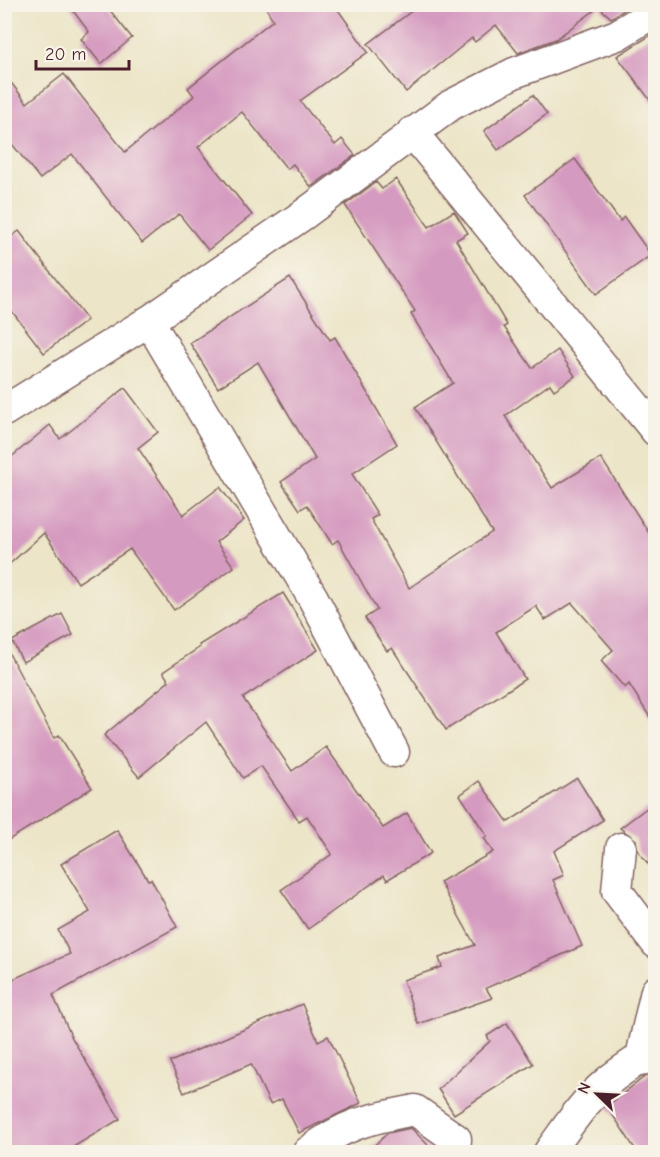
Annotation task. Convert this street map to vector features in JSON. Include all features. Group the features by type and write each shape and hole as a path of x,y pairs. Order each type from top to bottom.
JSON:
{"street":[{"path":"4,411 149,321 303,216 451,105 514,73 617,35 656,10"},
{"path":"412,132 656,431"},
{"path":"149,321 313,598 394,752"},
{"path":"621,848 616,891 656,943"},
{"path":"549,1152 569,1122 606,1083 648,1053 656,991"},
{"path":"308,1152 329,1137 362,1120 415,1110 456,1139 455,1152"}],"building":[{"path":"68,4 105,4 132,38 101,64 81,39 89,32"},
{"path":"264,4 334,4 368,52 300,101 335,145 342,139 355,155 311,187 293,164 287,169 242,112 198,147 252,215 208,250 179,214 142,243 72,154 40,179 4,134 4,74 27,103 64,74 125,152 194,96 188,88 273,20"},
{"path":"421,4 634,4 611,18 599,7 556,39 518,53 496,25 475,42 472,38 406,92 368,44"},
{"path":"656,32 656,108 617,56"},
{"path":"533,95 547,114 498,150 484,131"},
{"path":"575,159 620,221 624,217 651,255 596,294 525,195"},
{"path":"396,179 429,227 454,211 468,233 456,240 507,325 504,327 532,368 558,350 575,376 554,390 550,384 505,416 552,488 601,458 656,544 656,727 629,684 625,688 601,661 613,650 572,603 545,620 536,606 496,632 525,679 446,730 392,648 387,651 365,618 377,610 338,540 332,544 307,505 300,510 281,482 315,459 258,362 218,388 190,343 290,278 330,340 335,337 397,444 352,474 378,515 371,519 409,588 492,532 415,407 453,383 411,314 415,311 345,205 376,182 382,189"},
{"path":"19,231 87,320 44,353 4,301 4,242"},
{"path":"125,388 158,432 138,448 183,515 220,487 244,520 216,542 234,567 174,610 130,549 78,583 44,533 4,569 4,463 50,425 60,439"},
{"path":"283,593 318,650 243,698 292,771 326,747 383,828 407,813 431,853 387,880 384,875 308,929 281,890 332,854 307,816 299,821 261,766 243,778 206,722 139,777 104,735 169,681 163,672 200,647 199,645"},
{"path":"62,614 73,635 23,662 12,641"},
{"path":"4,644 54,738 59,735 92,788 4,843"},
{"path":"577,778 603,820 554,851 564,875 553,880 582,946 486,988 492,998 418,1024 403,980 442,967 439,958 475,945 440,882 493,852 484,838 487,836 460,795 479,781 508,822"},
{"path":"656,801 656,874 638,851 636,840 620,828"},
{"path":"117,830 148,880 151,879 177,927 53,995 72,1038 120,1119 65,1152 4,1152 4,983 70,954 58,930 90,912 61,864"},
{"path":"302,1004 318,1041 328,1036 361,1103 299,1133 282,1099 270,1104 251,1064 184,1093 170,1062"},
{"path":"507,1023 533,1064 454,1114 438,1089 490,1041 487,1036"},
{"path":"656,1068 656,1152 637,1152 607,1106"},
{"path":"411,1128 435,1152 367,1152 388,1133"}]}
